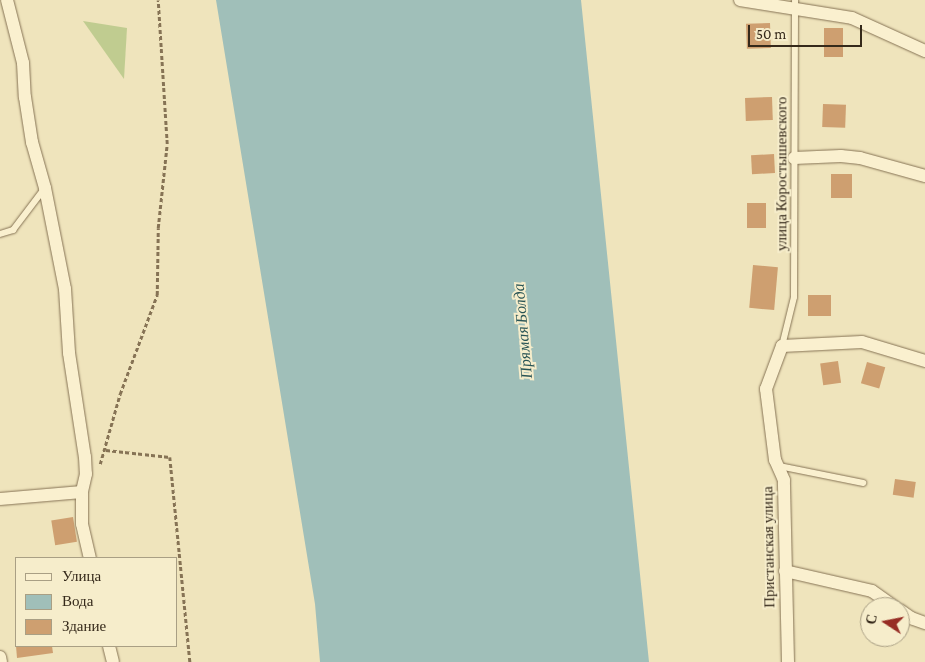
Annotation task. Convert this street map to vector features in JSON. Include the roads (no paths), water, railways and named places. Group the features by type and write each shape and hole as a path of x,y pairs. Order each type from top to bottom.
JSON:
{"street":[{"path":"7,0 23,63 24,97 32,142 45,188 65,288 69,353 85,457 86,474 82,492 82,524 90,557"},
{"path":"740,0 795,4 852,18 925,51"},
{"path":"794,158 840,156 860,158 925,176"},
{"path":"782,346 862,342 925,361"},
{"name":"Пристанская улица","path":"782,346 766,390 778,466 784,480 788,662"},
{"path":"0,498 82,492"},
{"path":"785,571 872,591 881,597"},
{"path":"910,617 925,623"},
{"path":"109,647 113,662"},
{"path":"0,657 1,662"}],"lane":[{"name":"улица Коростышевского","path":"782,346 794,297 795,4"},
{"path":"0,234 13,230 45,188"},
{"path":"778,466 864,483"}],"water":[{"name":"Прямая Болда","path":"216,0 581,0 649,662 320,662 315,604"}]}
